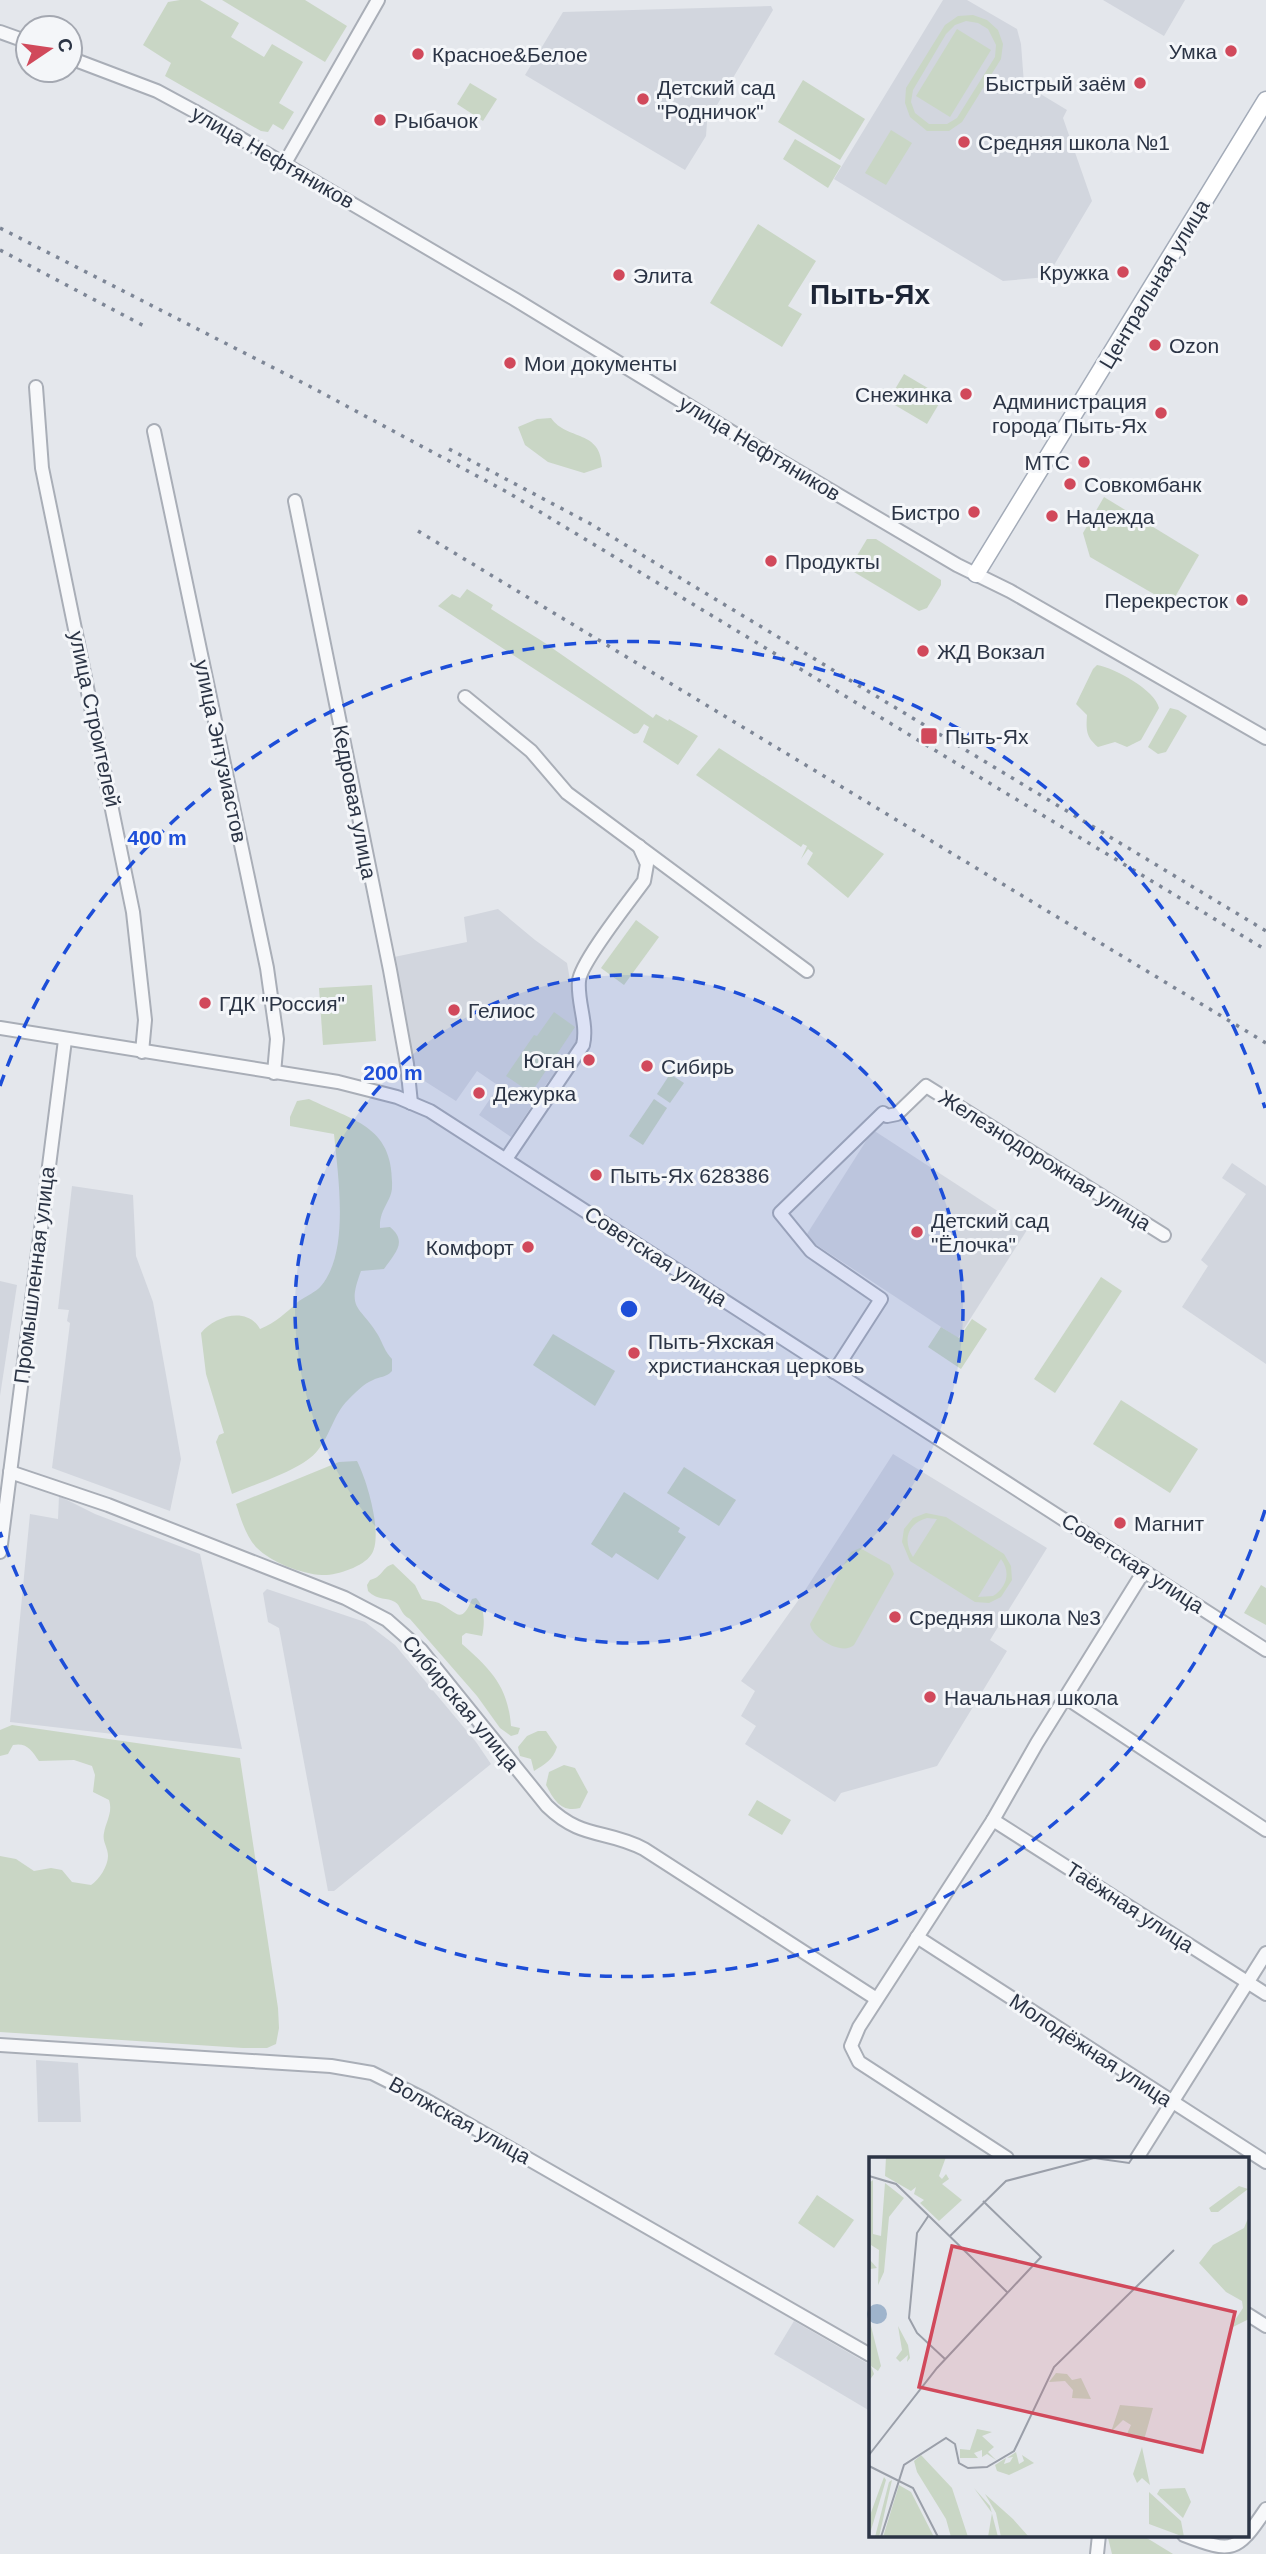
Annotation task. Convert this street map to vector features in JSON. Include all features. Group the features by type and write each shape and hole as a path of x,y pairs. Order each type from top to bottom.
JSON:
{"main road":[{"name":"Центральная улица","path":"976,574 1266,100"}],"street":[{"path":"285,163 378,0"},
{"name":"улица Нефтяников","path":"84,63 157,91 285,163 957,565 1010,591 1266,738"},
{"name":"улица Строителей","path":"37,387 42,467 133,912 145,1020 142,1052"},
{"name":"улица Энтузиастов","path":"154,430 267,968 277,1039 274,1073"},
{"name":"Кедровая улица","path":"295,501 390,970 407,1064 411,1103"},
{"path":"465,697 531,751 567,793 807,971"},
{"path":"506,1159 583,1045 585,1034 579,992 580,972 644,881 647,864 639,846"},
{"name":"Советская улица","path":"0,1028 359,1087 411,1103 450,1123 1266,1650"},
{"name":"Промышленная улица","path":"0,1552 65,1040"},
{"name":"Железнодорожная улица","path":"834,1372 881,1299 811,1251 780,1213 883,1113 887,1116 897,1114 926,1086 1164,1235"},
{"name":"Сибирская улица","path":"10,1472 108,1505 345,1598 387,1620 421,1650 547,1806 559,1817 581,1830 629,1842 645,1849 875,1998"},
{"path":"1005,2157 859,2062 852,2052 852,2040 875,1998 993,1820 1065,1697 1144,1571"},
{"path":"1065,1697 1266,1830"},
{"name":"Таёжная улица","path":"993,1820 1266,1994"},
{"name":"Молодёжная улица","path":"917,1937 1266,2162"},
{"path":"1138,2157 1266,1953"},
{"name":"Волжская улица","path":"0,2045 331,2066 372,2073 436,2105 869,2354"},
{"path":"1248,2315 1266,2326"},
{"path":"1248,2535 1266,2509"},
{"path":"1097,2554 1099,2536"},
{"path":"1186,2536 1206,2547 1229,2551 1242,2544 1247,2536"}],"shaded area":[{"name":"Средняя школа №1","path":"943,0 967,0 1017,29 1024,84 1067,110 1063,118 1092,201 1047,277 1003,281 834,179"},
{"path":"1103,0 1185,0 1164,36"},
{"name":"Детский сад \"Родничок\"","path":"771,6 773,10 707,122 706,136 685,170 525,75 563,12"},
{"path":"498,909 567,963 581,1042 553,1082 549,1080 511,1137 479,1115 499,1086 477,1071 456,1101 415,1075 394,957 467,942 464,917"},
{"name":"Детский сад \"Ёлочка\"","path":"873,1130 1027,1230 958,1338 812,1242 807,1234"},
{"path":"1232,1163 1266,1186 1266,1364 1182,1307 1208,1266 1201,1260 1246,1194 1222,1178"},
{"path":"72,1186 133,1195 136,1256 153,1302 181,1459 170,1511 52,1468 70,1323 67,1321 69,1310 58,1309"},
{"path":"0,1281 17,1285 0,1396"},
{"name":"Средняя школа №3","path":"893,1454 1047,1548 990,1640 1007,1651 937,1766 841,1793 835,1802 745,1744 756,1726 741,1716 755,1691 741,1681 802,1595"},
{"path":"59,1496 95,1514 200,1554 242,1749 10,1722 30,1514 58,1519"},
{"path":"267,1589 365,1622 395,1645 476,1742 491,1764 334,1891 328,1891 279,1628 268,1622 263,1593"},
{"path":"36,2060 78,2063 81,2122 38,2122"},
{"path":"794,2321 869,2364 869,2410 774,2354"}],"green space":[{"path":"200,0 239,23 231,37 264,57 272,44 303,62 279,103 294,112 283,130 273,124 268,132 261,131 165,76 171,63 143,45 168,2"},
{"path":"222,0 305,0 347,26 325,62"},
{"path":"973,15 987,20 998,30 1003,44 1001,59 962,122 949,131 927,131 910,117 905,103 906,88 945,25 958,16","holes":["966,21 978,23 988,29 996,45 995,57 957,118 947,124 929,124 915,113 911,102 913,90 946,34 955,25"]},
{"path":"957,29 991,50 950,117 916,96"},
{"path":"803,80 865,119 840,160 778,122"},
{"path":"470,83 497,99 483,121 457,104"},
{"path":"891,130 912,143 886,185 865,173"},
{"path":"795,139 841,166 828,188 783,159"},
{"path":"758,224 816,261 788,306 802,314 782,347 710,303"},
{"path":"904,374 943,397 927,424 888,401"},
{"path":"551,418 566,430 590,441 600,455 602,467 584,473 548,462 525,445 518,427 537,419"},
{"path":"1104,497 1199,555 1171,604 1090,557 1083,533"},
{"path":"867,539 876,539 941,580 941,585 927,608 919,611 854,572 852,564"},
{"path":"467,589 493,605 491,609 653,718 656,714 668,721 669,719 698,736 678,765 643,742 649,727 644,724 638,733 634,734 438,606 452,594 460,598"},
{"path":"1097,665 1114,670 1142,687 1159,708 1141,740 1127,747 1115,742 1098,747 1088,733 1087,715 1076,704"},
{"path":"1170,708 1187,716 1166,752 1158,754 1148,747"},
{"path":"719,748 884,854 848,898 807,864 813,853 808,849 801,859 807,846 803,844 801,847 696,775"},
{"path":"636,920 659,937 624,985 601,968"},
{"path":"372,985 376,1041 323,1045 319,988"},
{"path":"554,1012 575,1027 531,1093 506,1076 534,1035 537,1036"},
{"path":"670,1074 684,1083 670,1103 657,1094"},
{"path":"309,1099 368,1128 386,1151 391,1167 392,1187 381,1216 380,1228 390,1227 395,1232 398,1248 384,1269 361,1271 355,1301 392,1359 392,1371 366,1384 348,1400 322,1444 311,1457 290,1470 232,1494 216,1442 219,1435 224,1433 206,1374 201,1333 214,1322 231,1316 247,1318 260,1329 265,1327 319,1288 330,1271 336,1254 340,1213 334,1134 290,1126 290,1117 297,1101"},
{"path":"654,1099 667,1108 643,1145 629,1136"},
{"path":"1101,1277 1122,1291 1055,1393 1034,1379"},
{"path":"972,1319 987,1329 961,1369 928,1347 941,1327 959,1338"},
{"path":"553,1334 615,1371 595,1406 533,1365"},
{"path":"1121,1400 1198,1449 1170,1493 1093,1444"},
{"path":"357,1461 369,1494 375,1522 375,1547 367,1559 341,1572 314,1574 278,1562 253,1544 236,1504 339,1462"},
{"path":"684,1467 736,1500 719,1526 667,1493"},
{"path":"624,1492 680,1528 678,1532 686,1537 658,1580 616,1553 612,1558 591,1544"},
{"path":"926,1513 946,1517 1004,1554 1011,1566 1012,1580 1001,1597 989,1603 975,1602 910,1561 902,1542 904,1529 913,1518","holes":["927,1518 937,1519 913,1557 908,1544 909,1533 915,1524","1001,1559 1007,1574 1004,1584 993,1596 978,1597"]},
{"path":"860,1548 890,1565 894,1574 854,1645 849,1648 835,1647 816,1635 810,1624 851,1552"},
{"path":"393,1564 415,1585 422,1599 439,1603 461,1615 472,1599 476,1598 479,1602 484,1616 482,1636 466,1633 462,1636 462,1644 489,1670 501,1688 511,1726 520,1728 518,1734 511,1736 500,1728 477,1696 404,1615 397,1603 368,1591 370,1580 378,1577"},
{"path":"1261,1585 1266,1588 1266,1625 1244,1613"},
{"path":"12,1725 240,1758 278,2008 279,2028 276,2044 267,2048 243,2048 0,2032 0,1856 16,1859 34,1871 51,1868 62,1870 72,1882 91,1885 103,1872 108,1860 104,1836 110,1809 109,1800 93,1792 95,1775 92,1766 74,1760 39,1761 29,1748 22,1745 13,1745 8,1754 0,1756 0,1730"},
{"path":"546,1731 557,1747 551,1758 534,1771 531,1759 520,1756 518,1747 527,1736"},
{"path":"564,1765 575,1768 588,1792 580,1808 563,1807 546,1785 549,1772"},
{"path":"757,1800 791,1820 782,1835 748,1815"},
{"path":"817,2195 854,2220 834,2248 798,2223"},
{"path":"1144,2536 1173,2554 1112,2554 1108,2538"}],"railway":[{"path":"0,228 311,387 507,492 1266,950"},
{"path":"0,250 146,327"},
{"path":"449,449 589,523 1266,931"},
{"path":"418,531 1266,1043"}],"place":[{"name":"Умка","path":"1231,51"},
{"name":"Красное&Белое","path":"418,54"},
{"name":"Быстрый заём","path":"1140,83"},
{"name":"Детский сад \"Родничок\"","path":"643,99"},
{"name":"Рыбачок","path":"380,120"},
{"name":"Средняя школа №1","path":"964,142"},
{"name":"Кружка","path":"1123,272"},
{"name":"Элита","path":"619,275"},
{"name":"Ozon","path":"1155,345"},
{"name":"Мои документы","path":"510,363"},
{"name":"Снежинка","path":"966,394"},
{"name":"Администрация города Пыть-Ях","path":"1161,413"},
{"name":"МТС","path":"1084,462"},
{"name":"Совкомбанк","path":"1070,484"},
{"name":"Бистро","path":"974,512"},
{"name":"Надежда","path":"1052,516"},
{"name":"Продукты","path":"771,561"},
{"name":"Перекресток","path":"1242,600"},
{"name":"ЖД Вокзал","path":"923,651"},
{"name":"Пыть-Ях","path":"929,736"},
{"name":"ГДК \"Россия\"","path":"205,1003"},
{"name":"Гелиос","path":"454,1010"},
{"name":"Юган","path":"589,1060"},
{"name":"Сибирь","path":"647,1066"},
{"name":"Дежурка","path":"479,1093"},
{"name":"Пыть-Ях 628386","path":"596,1175"},
{"name":"Детский сад \"Ёлочка\"","path":"917,1232"},
{"name":"Комфорт","path":"528,1247"},
{"name":"Пыть-Яхская христианская церковь","path":"634,1353"},
{"name":"Магнит","path":"1120,1523"},
{"name":"Средняя школа №3","path":"895,1617"},
{"name":"Начальная школа","path":"930,1697"}],"district":[{"name":"Пыть-Ях","path":"870,294"}]}
